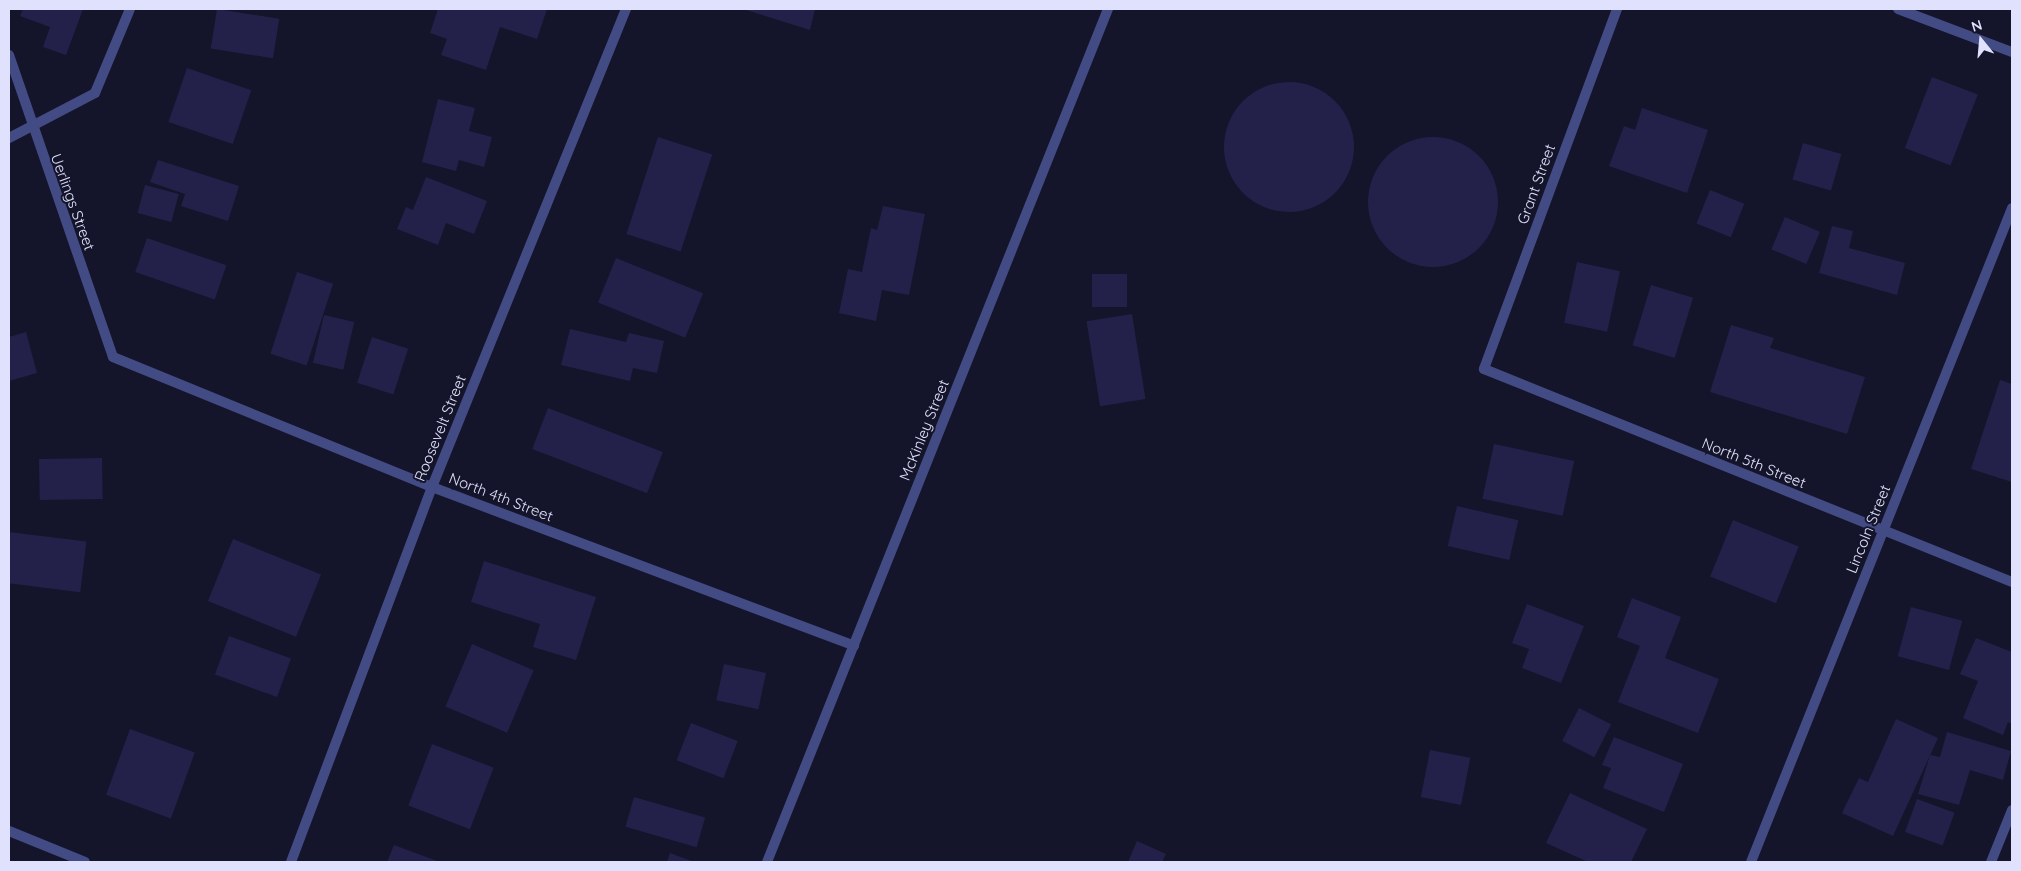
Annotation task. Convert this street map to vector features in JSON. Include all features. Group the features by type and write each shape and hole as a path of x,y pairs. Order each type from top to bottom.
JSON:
{"street":[{"path":"9,138 95,93 130,9"},
{"name":"Roosevelt Street","path":"291,862 432,487 626,9"},
{"name":"McKinley Street","path":"768,862 1108,9"},
{"name":"Grant Street","path":"1484,370 1617,9"},
{"path":"1898,9 2012,52"},
{"name":"Uerlings Street","path":"9,55 31,127 112,357"},
{"name":"Lincoln Street","path":"1751,862 2012,208"},
{"name":"North 4th Street","path":"112,357 432,487 854,646"},
{"name":"North 5th Street","path":"1484,370 2012,582"},
{"path":"1991,862 2012,810"},
{"path":"9,831 85,862"}],"building":[{"path":"23,9 83,9 66,55 43,47 50,27 20,16"},
{"path":"217,9 279,19 273,58 211,49"},
{"path":"438,9 547,9 537,39 500,27 486,70 441,55 447,39 430,33"},
{"path":"743,9 815,9 810,30"},
{"path":"187,68 251,90 233,144 168,122"},
{"path":"1932,77 1978,95 1951,166 1905,148"},
{"path":"1289,82 1302,83 1314,87 1335,101 1349,122 1353,134 1353,160 1349,172 1335,193 1314,207 1302,211 1289,212 1276,211 1264,207 1243,193 1229,172 1225,160 1224,147 1225,134 1229,122 1243,101 1264,87 1276,83"},
{"path":"438,99 475,108 469,131 492,137 484,167 459,160 456,171 422,162"},
{"path":"1642,108 1708,130 1687,193 1609,166 1624,126 1635,130"},
{"path":"658,137 712,155 681,252 626,234"},
{"path":"1433,137 1446,138 1458,142 1479,156 1493,177 1497,189 1497,215 1493,227 1479,248 1458,262 1446,266 1433,267 1420,266 1408,262 1387,248 1373,227 1369,215 1368,202 1369,189 1373,177 1387,156 1408,142 1420,138"},
{"path":"1803,143 1841,154 1831,191 1793,180"},
{"path":"158,160 239,186 228,221 181,206 185,194 150,182"},
{"path":"426,177 487,201 474,234 446,223 438,245 397,229 406,207 413,210"},
{"path":"145,185 179,194 171,222 137,213"},
{"path":"1710,190 1744,204 1731,237 1697,223"},
{"path":"883,206 925,214 909,295 882,290 876,321 839,313 848,269 862,272 871,228 877,230"},
{"path":"1785,217 1820,232 1806,264 1771,249"},
{"path":"1832,226 1853,231 1849,248 1905,263 1897,295 1819,273"},
{"path":"147,238 226,265 215,299 135,272"},
{"path":"616,258 703,293 685,338 598,303"},
{"path":"1577,262 1620,271 1607,332 1564,323"},
{"path":"297,272 333,284 307,366 270,354"},
{"path":"1092,274 1127,274 1127,307 1092,307"},
{"path":"1651,285 1693,298 1675,358 1633,345"},
{"path":"1132,314 1145,399 1100,406 1087,321"},
{"path":"324,315 354,322 343,370 313,363"},
{"path":"1731,325 1774,338 1770,348 1865,377 1847,434 1710,392"},
{"path":"570,329 626,342 629,333 664,341 657,373 633,368 630,381 561,365"},
{"path":"26,332 37,373 9,381 9,337"},
{"path":"372,337 408,349 393,394 357,383"},
{"path":"2000,380 2012,384 2012,482 1971,469"},
{"path":"548,408 663,452 647,493 532,449"},
{"path":"1494,444 1574,461 1563,516 1482,499"},
{"path":"102,458 103,499 40,500 39,459"},
{"path":"1457,506 1518,520 1509,560 1448,546"},
{"path":"1733,520 1799,547 1776,603 1710,577"},
{"path":"9,532 86,542 80,592 9,583"},
{"path":"233,539 321,575 296,637 208,601"},
{"path":"484,561 596,597 576,660 533,647 540,624 471,602"},
{"path":"1632,598 1681,617 1665,658 1719,679 1698,733 1618,702 1640,646 1617,637"},
{"path":"1527,604 1584,626 1561,683 1522,668 1529,649 1512,643"},
{"path":"1911,607 1962,621 1949,670 1898,656"},
{"path":"229,636 291,659 277,697 215,675"},
{"path":"1976,638 2012,652 2012,724 2008,722 2003,735 1963,718 1978,681 1960,674"},
{"path":"472,644 534,670 507,733 445,707"},
{"path":"724,664 766,673 758,709 716,700"},
{"path":"1579,708 1611,724 1594,757 1562,741"},
{"path":"1896,719 1938,738 1893,836 1842,813 1859,778 1868,782"},
{"path":"691,723 738,741 723,778 677,760"},
{"path":"130,729 195,753 171,818 106,795"},
{"path":"1947,732 2011,751 2003,780 1970,770 1959,805 1918,794 1930,755 1940,757"},
{"path":"1614,737 1683,764 1664,812 1603,788 1611,768 1602,765"},
{"path":"432,744 494,768 470,829 408,806"},
{"path":"1430,750 1470,758 1461,805 1421,797"},
{"path":"1570,793 1647,829 1631,862 1588,862 1546,843"},
{"path":"634,797 705,817 697,847 625,827"},
{"path":"1917,799 1955,813 1943,846 1905,832"},
{"path":"1137,841 1166,854 1162,862 1128,862"},
{"path":"394,845 440,862 387,862"},
{"path":"670,853 694,862 667,862"}]}
